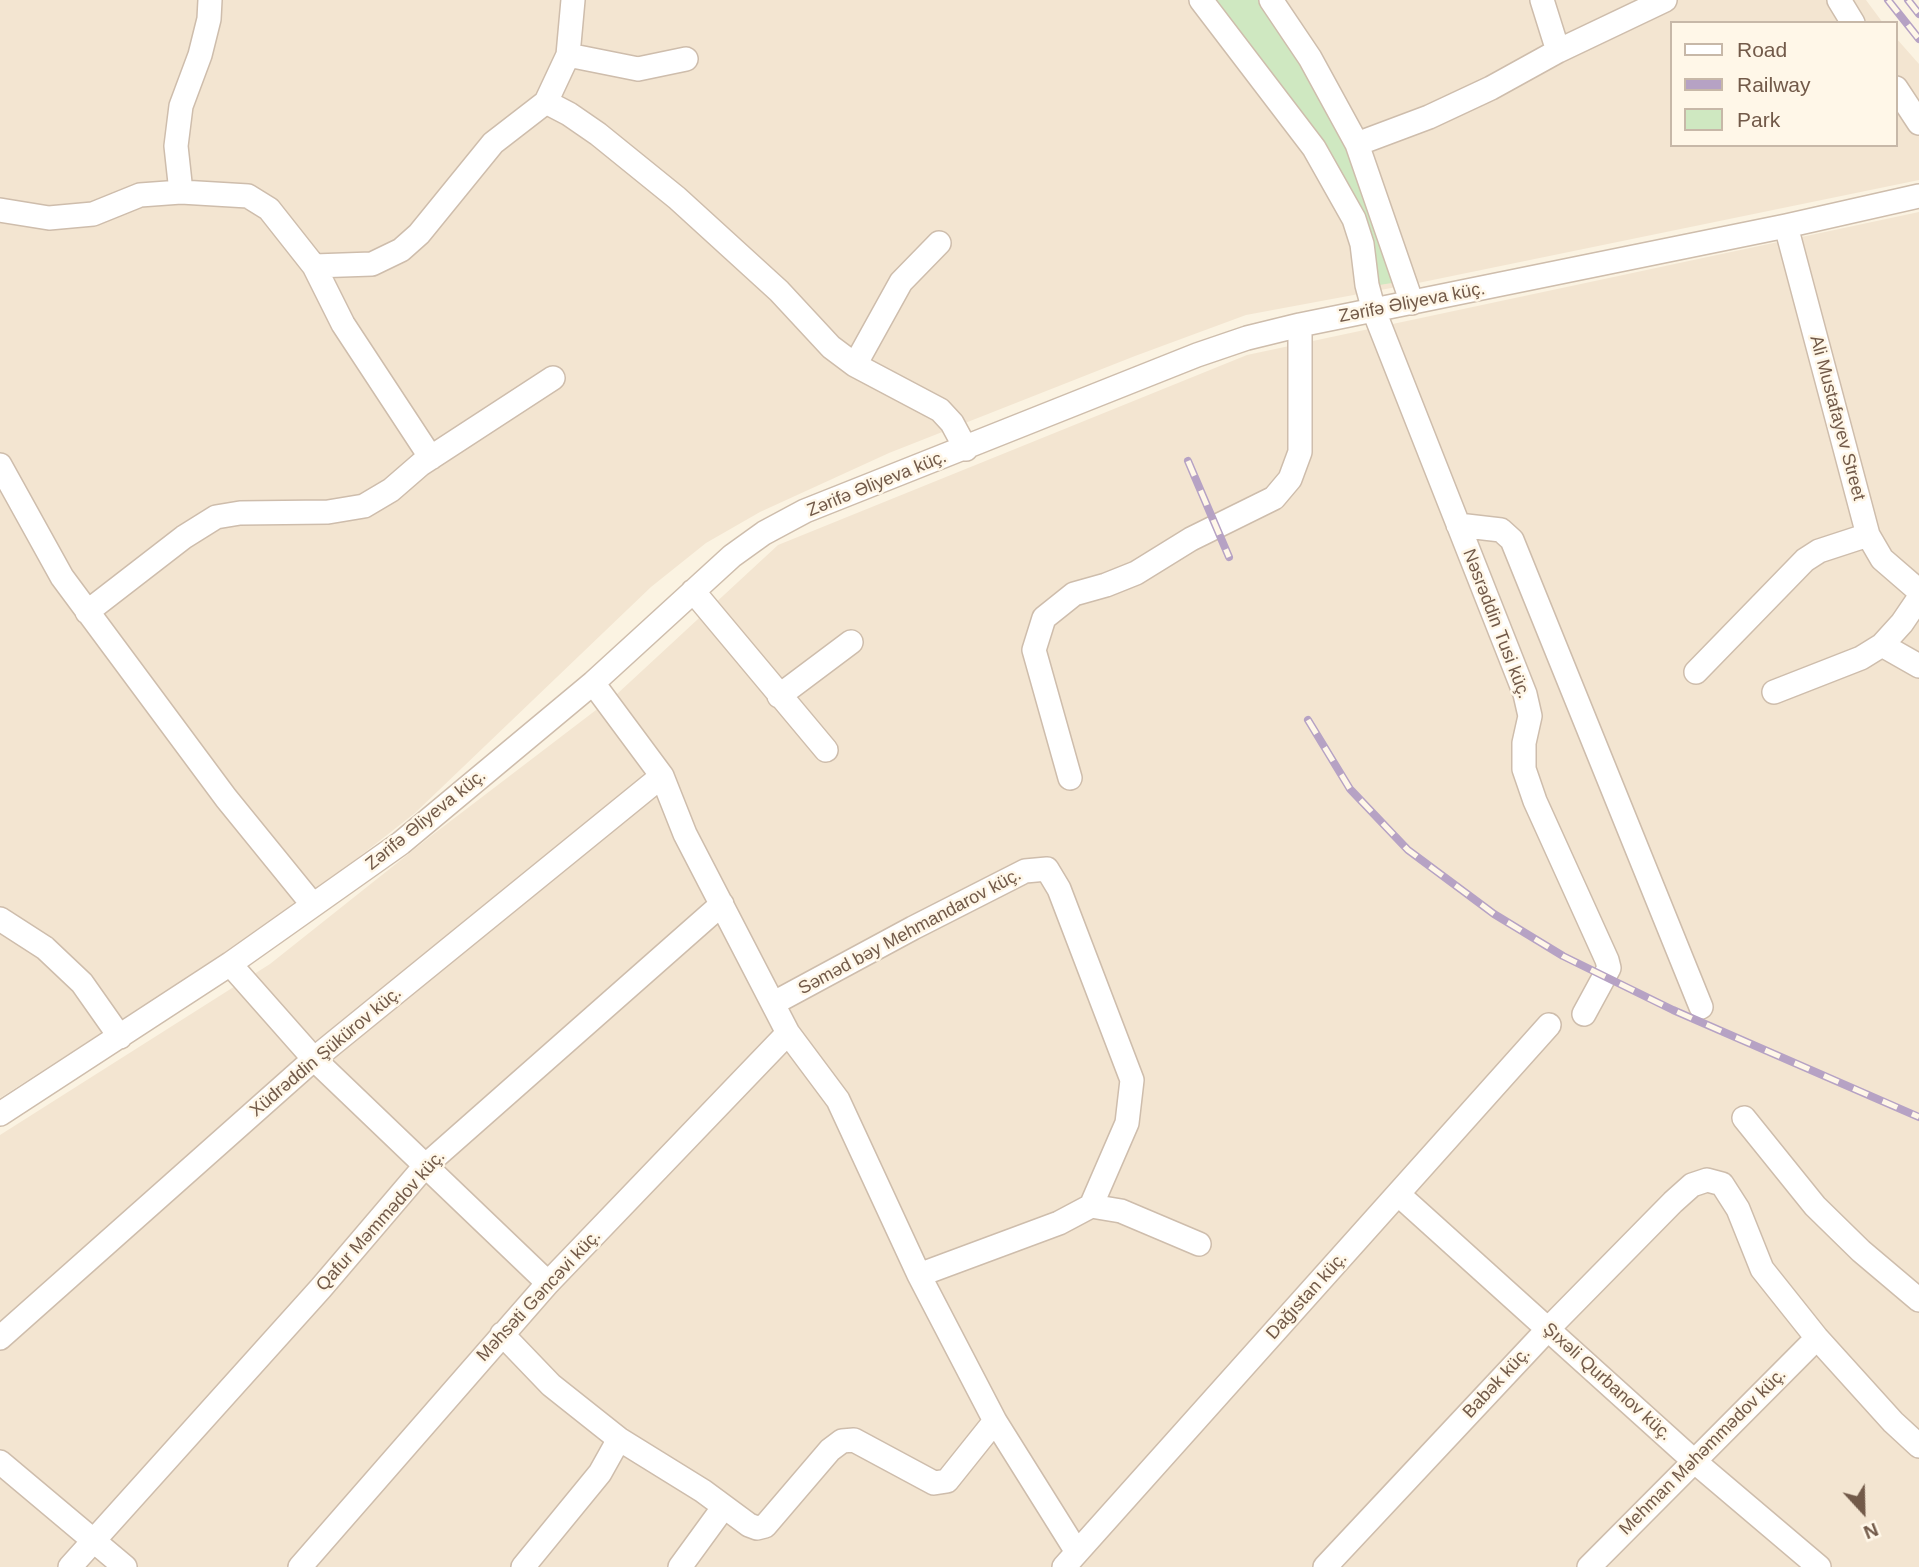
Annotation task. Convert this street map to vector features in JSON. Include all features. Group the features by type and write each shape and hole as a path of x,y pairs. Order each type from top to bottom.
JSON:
{"street":[{"path":"181,192 176,146 181,106 200,55 209,19 210,0"},
{"path":"314,266 372,264 401,250 419,234 493,144 546,102 568,55 573,0"},
{"name":"Nəsrəddin Tusi küç.","path":"1201,0 1314,148 1354,219 1362,244 1367,285 1374,311 1525,694 1530,716 1524,743 1524,769 1535,801 1607,960 1609,968 1584,1014"},
{"path":"1271,0 1310,58 1357,144 1412,303"},
{"path":"1542,0 1558,51"},
{"path":"1357,144 1429,117 1665,0"},
{"path":"1839,0 1852,21"},
{"path":"568,55 638,69 686,59"},
{"path":"1898,91 1919,122"},
{"path":"546,102 598,134 677,198 779,291 831,347 855,365 940,410 952,423 966,449"},
{"path":"0,210 49,218 93,214 140,195 181,192 248,196 270,209 314,266 343,324 431,458"},
{"name":"Zərifə Əliyeva küç.","path":"0,1114 230,964 401,843 593,683 732,555 795,517 1197,355 1247,338 1919,196"},
{"name":"Ali Mustafayev Street","path":"1786,226 1868,535 1882,559 1919,591"},
{"path":"855,365 901,282 939,243"},
{"path":"1070,778 1034,650 1044,618 1074,594 1136,573 1191,539 1274,498 1290,479 1300,452 1300,325"},
{"path":"88,612 184,537 216,517 240,513 328,512 364,506 391,490 431,458 553,378"},
{"path":"0,465 62,577 226,798 313,905"},
{"path":"1458,525 1501,530 1511,540 1701,1007"},
{"path":"1696,672 1805,560 1819,551 1868,535"},
{"path":"693,591 825,750"},
{"path":"1774,692 1861,658 1882,645 1902,624 1919,598"},
{"path":"779,696 851,642"},
{"path":"1882,645 1919,666"},
{"path":"593,683 662,776 685,834 788,1033 838,1100 919,1275 1071,1560"},
{"name":"Xüdrəddin Şükürov küç.","path":"0,1338 314,1059 662,776"},
{"name":"Səməd bəy Mehmandarov küç.","path":"774,1003 1025,871 1047,869 1059,890 1132,1080 1127,1122 1091,1206"},
{"name":"Qafur Məmmədov küç.","path":"70,1567 321,1288 425,1166 722,904"},
{"path":"0,919 45,948 82,984 120,1037"},
{"path":"230,964 314,1059 548,1283"},
{"name":"Dağıstan küç.","path":"1071,1560 1549,1025"},
{"name":"Məhsəti Gəncəvi küç.","path":"300,1567 548,1283 788,1033"},
{"path":"1744,1118 1815,1206 1861,1251 1919,1300"},
{"name":"Babək küç.","path":"1325,1567 1549,1328 1692,1185 1707,1180 1722,1184 1738,1209 1762,1269 1817,1338"},
{"name":"Şıxəli Qurbanov küç.","path":"1398,1194 1694,1461 1819,1567"},
{"path":"919,1275 1059,1223 1091,1206 1121,1211 1199,1244"},
{"path":"502,1334 551,1385 619,1439 757,1528 765,1526 830,1450 842,1441 854,1440 934,1483 947,1481 995,1421"},
{"path":"1817,1338 1893,1422 1919,1446"},
{"name":"Mehman Məhəmmədov küç.","path":"1589,1567 1817,1338"},
{"path":"523,1567 600,1473 619,1439"},
{"path":"0,1462 125,1567"},
{"path":"680,1567 723,1508"}],"shaded area":[{"path":"0,0 1866,0 1882,21 1671,21 1671,147 1898,147 1898,40 1919,64 1919,180 1418,283 1246,315 889,453 760,512 706,543 651,587 415,813 327,882 255,934 0,1098"},
{"path":"1919,212 1919,1567 0,1567 0,1135 270,964 431,836 617,694 778,545 1247,355"}],"green space":[{"path":"1210,0 1258,0 1305,69 1336,122 1398,282 1373,286 1372,262"}],"railway":[{"path":"1888,0 1919,39"},
{"path":"1908,0 1919,14"},
{"path":"1188,461 1229,557"},
{"path":"1308,720 1350,789 1408,850 1494,914 1563,956 1673,1010 1919,1117"}]}
